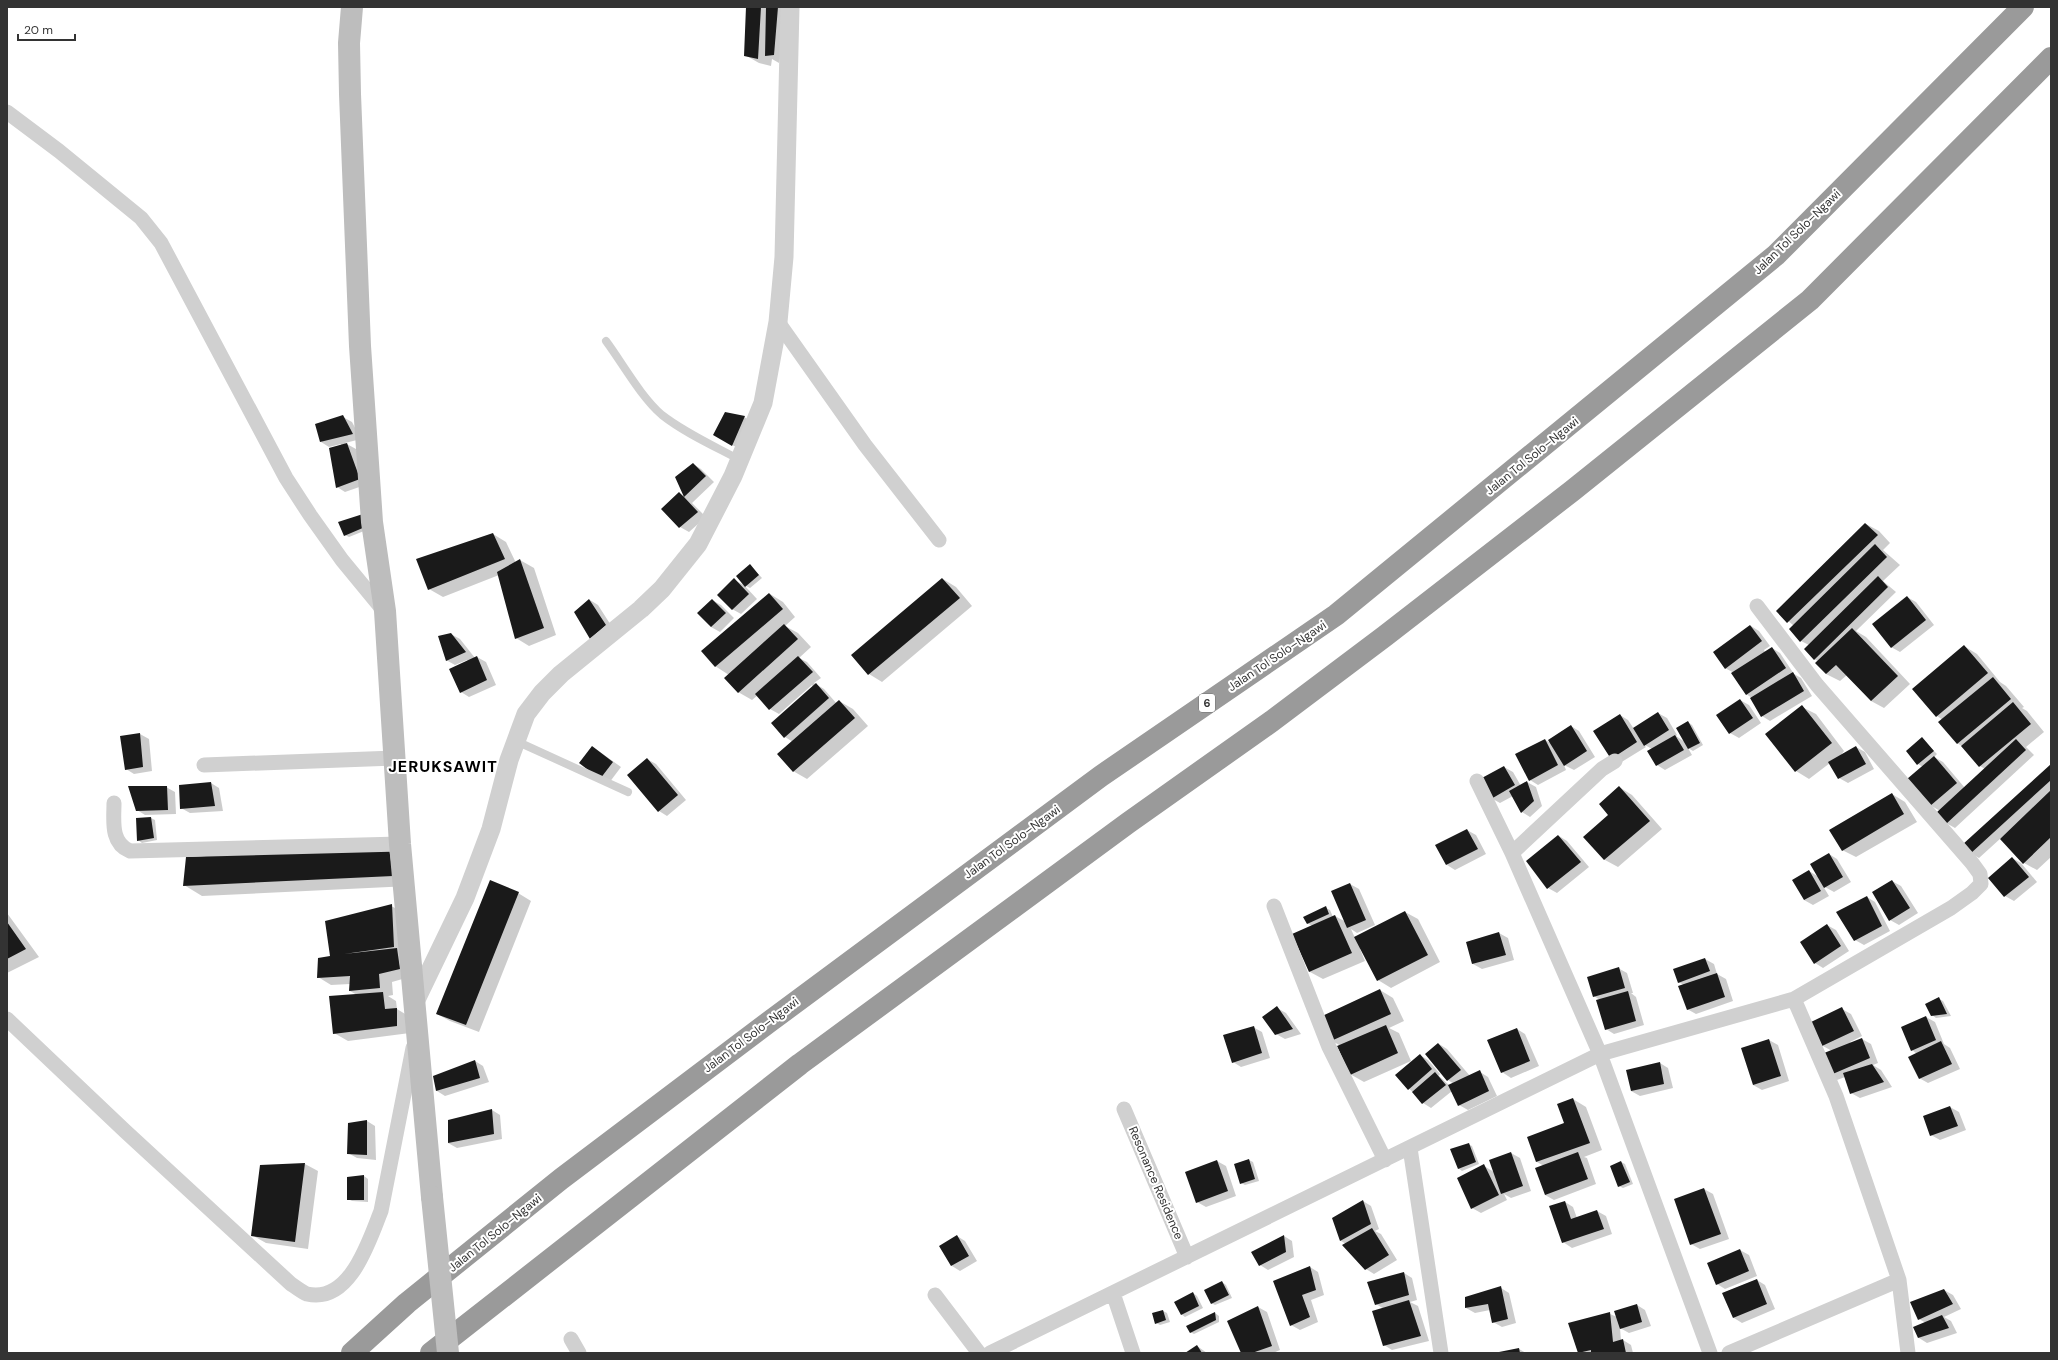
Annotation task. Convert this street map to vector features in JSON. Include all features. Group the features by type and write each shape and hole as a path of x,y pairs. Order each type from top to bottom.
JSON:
{"highway":[{"name":"Jalan Tol Solo–Ngawi","path":"352,1353 407,1303 561,1179 769,1022 1101,776 1336,615 1776,255 2023,7"},
{"path":"431,1353 800,1064 1128,823 1272,721 1392,632 1578,486 1810,300 2051,58"}],"main road":[{"path":"352,7 349,43 350,94 360,346 372,522 385,611 400,844 416,1036 448,1353"}],"street":[{"path":"414,1004 465,898 491,829 509,760 526,714 542,693 561,674 641,609 662,589 698,544 740,460 763,403 778,322 784,257 790,7"},
{"path":"7,112 59,150 141,218 161,244 286,478 342,560 385,611"},
{"path":"778,322 864,445 939,540"},
{"path":"990,1353 1600,1054 1794,999 1951,908 1972,893 1981,884 1980,874 1945,831 1817,685 1757,606"},
{"path":"204,765 395,758"},
{"path":"1512,853 1590,779 1615,761"},
{"path":"1477,781 1512,853 1600,1054 1710,1353"},
{"path":"114,802 116,840 122,848 130,851 400,844"},
{"path":"1274,906 1329,1047 1386,1160"},
{"path":"1794,999 1836,1096 1899,1280 1908,1353"},
{"path":"7,1019 125,1132 291,1284 306,1294 325,1294 338,1288 349,1278 372,1234 381,1211 416,1036"},
{"name":"Resonance Residence","path":"1124,1109 1187,1256"},
{"path":"1410,1148 1441,1353"},
{"path":"1730,1353 1899,1280"},
{"path":"1113,1293 1133,1353"},
{"path":"934,1295 980,1353"},
{"path":"571,1339 579,1353"}],"lane":[{"path":"606,341 650,403 662,414 677,425 740,460"},
{"path":"516,740 628,792"}],"building":[{"path":"746,7 761,7 758,59 744,56"},
{"path":"766,7 778,7 774,55 765,56"},
{"path":"725,412 745,416 732,446 713,435"},
{"path":"343,415 353,434 320,442 315,424"},
{"path":"347,443 360,479 336,488 329,448"},
{"path":"693,463 706,476 684,497 675,477"},
{"path":"679,492 698,512 679,528 661,509"},
{"path":"363,514 365,527 344,536 338,522"},
{"path":"1865,523 1878,535 1787,623 1776,611"},
{"path":"493,533 505,559 428,590 416,559"},
{"path":"1875,544 1887,557 1800,642 1789,629"},
{"path":"520,559 544,628 515,639 497,572"},
{"path":"750,564 759,575 745,587 736,576"},
{"path":"1878,576 1888,587 1814,660 1804,649"},
{"path":"734,578 749,594 732,610 717,595"},
{"path":"942,578 960,598 868,675 851,655"},
{"path":"769,593 783,609 715,667 701,651"},
{"path":"1907,596 1926,620 1891,648 1872,624"},
{"path":"589,599 606,625 590,639 574,612"},
{"path":"712,599 726,613 711,627 697,613"},
{"path":"784,624 798,639 738,693 724,678"},
{"path":"1750,625 1762,641 1725,669 1713,652"},
{"path":"1852,628 1898,676 1871,701 1836,665 1826,674 1815,663"},
{"path":"451,633 466,652 446,661 438,636"},
{"path":"1964,645 1988,673 1936,717 1912,689"},
{"path":"1772,647 1786,668 1746,695 1731,673"},
{"path":"477,656 487,680 460,693 449,669"},
{"path":"798,656 813,672 769,710 755,694"},
{"path":"1793,672 1804,691 1761,717 1750,698"},
{"path":"1993,677 2011,699 1957,744 1938,722"},
{"path":"816,683 829,698 784,738 771,723"},
{"path":"1740,699 1753,718 1729,734 1716,715"},
{"path":"839,700 855,718 793,772 777,754"},
{"path":"2013,702 2031,724 1979,767 1961,746"},
{"path":"1802,705 1832,743 1795,772 1765,734"},
{"path":"1658,712 1669,730 1644,746 1633,728"},
{"path":"1620,714 1637,742 1611,759 1593,731"},
{"path":"1688,721 1700,743 1688,749 1676,728"},
{"path":"1571,725 1587,751 1564,766 1548,740"},
{"path":"140,733 143,767 125,770 120,736"},
{"path":"1675,735 1684,750 1656,766 1647,751"},
{"path":"1922,737 1934,751 1917,765 1906,751"},
{"path":"1545,739 1558,765 1529,781 1515,754"},
{"path":"2016,739 2026,750 1946,824 1936,813"},
{"path":"592,746 613,762 600,779 579,763"},
{"path":"1856,746 1866,764 1838,779 1828,762"},
{"path":"1934,756 1957,783 1930,806 1907,779"},
{"path":"647,758 678,795 658,812 627,775"},
{"path":"2051,764 2051,780 1970,854 1962,845"},
{"path":"1504,766 1515,785 1491,799 1480,779"},
{"path":"1527,781 1534,801 1521,813 1509,791"},
{"path":"211,782 215,806 180,809 179,785"},
{"path":"128,786 167,786 168,810 136,811"},
{"path":"1619,786 1650,821 1604,860 1583,837 1608,815 1599,804"},
{"path":"2051,790 2051,837 2023,864 2000,839"},
{"path":"1892,793 1904,814 1842,851 1829,830"},
{"path":"151,817 154,838 137,841 136,818"},
{"path":"1467,829 1478,849 1446,865 1435,845"},
{"path":"1558,835 1581,862 1547,889 1526,861"},
{"path":"389,847 393,876 183,886 186,857"},
{"path":"1829,853 1843,877 1824,888 1810,864"},
{"path":"2012,857 2029,877 2004,897 1988,878"},
{"path":"1809,870 1821,891 1804,900 1792,880"},
{"path":"490,880 519,892 466,1025 436,1014"},
{"path":"1892,880 1910,908 1889,921 1872,892"},
{"path":"1350,883 1366,920 1347,928 1331,891"},
{"path":"1867,896 1882,926 1854,941 1836,912"},
{"path":"392,904 394,947 344,954 397,948 400,969 379,974 380,988 349,991 350,976 317,978 318,958 330,956 325,921"},
{"path":"1326,906 1329,914 1307,924 1303,917"},
{"path":"1405,911 1428,955 1377,981 1354,937"},
{"path":"1335,915 1352,953 1309,972 1292,934"},
{"path":"7,922 26,949 7,959"},
{"path":"1827,924 1841,946 1814,964 1800,942"},
{"path":"1499,932 1506,955 1472,964 1466,942"},
{"path":"1705,958 1710,971 1678,983 1673,969"},
{"path":"1619,967 1625,988 1593,997 1587,977"},
{"path":"1717,973 1725,997 1687,1010 1678,986"},
{"path":"1380,989 1391,1014 1331,1041 1320,1017"},
{"path":"1628,991 1636,1021 1605,1030 1596,1000"},
{"path":"383,992 385,1009 397,1008 397,1026 333,1034 329,996"},
{"path":"1939,997 1947,1014 1931,1016 1925,1004"},
{"path":"1277,1006 1293,1029 1275,1035 1262,1017"},
{"path":"1842,1007 1854,1031 1822,1046 1811,1022"},
{"path":"1926,1016 1936,1040 1911,1051 1901,1027"},
{"path":"1386,1025 1398,1053 1350,1075 1337,1046"},
{"path":"1254,1026 1262,1053 1232,1063 1223,1035"},
{"path":"1517,1028 1530,1061 1501,1073 1487,1040"},
{"path":"1862,1038 1870,1058 1828,1076 1819,1055"},
{"path":"1769,1039 1781,1076 1753,1085 1741,1048"},
{"path":"1941,1041 1952,1064 1919,1079 1908,1057"},
{"path":"1438,1043 1461,1070 1447,1081 1425,1054"},
{"path":"1420,1054 1432,1069 1408,1090 1395,1075"},
{"path":"475,1060 480,1078 436,1091 433,1076"},
{"path":"1660,1062 1664,1084 1631,1091 1626,1070"},
{"path":"1872,1064 1884,1082 1850,1094 1843,1073"},
{"path":"1480,1070 1489,1091 1458,1106 1448,1085"},
{"path":"1435,1072 1446,1085 1422,1104 1412,1092"},
{"path":"1573,1098 1590,1143 1536,1162 1527,1137 1564,1123 1557,1104"},
{"path":"1950,1106 1958,1126 1930,1136 1923,1116"},
{"path":"492,1109 494,1134 448,1143 448,1120"},
{"path":"367,1120 367,1155 347,1154 348,1123"},
{"path":"1469,1143 1476,1162 1458,1169 1450,1149"},
{"path":"1511,1152 1523,1186 1501,1194 1489,1160"},
{"path":"1578,1152 1588,1179 1545,1195 1535,1168"},
{"path":"1249,1159 1255,1179 1240,1184 1234,1164"},
{"path":"1217,1160 1228,1191 1196,1203 1185,1172"},
{"path":"1621,1161 1630,1182 1618,1187 1610,1166"},
{"path":"305,1163 295,1242 251,1236 260,1165"},
{"path":"1484,1164 1499,1195 1471,1209 1457,1178"},
{"path":"364,1175 364,1200 347,1200 347,1177"},
{"path":"1704,1188 1721,1234 1690,1245 1674,1199"},
{"path":"1363,1200 1371,1224 1340,1241 1332,1218"},
{"path":"1565,1201 1571,1219 1597,1210 1604,1229 1562,1243 1549,1206"},
{"path":"1372,1228 1389,1255 1365,1270 1342,1245"},
{"path":"957,1235 969,1256 951,1266 939,1246"},
{"path":"1284,1235 1286,1252 1259,1266 1251,1252"},
{"path":"1740,1249 1749,1271 1716,1285 1707,1263"},
{"path":"1310,1266 1316,1290 1302,1295 1310,1317 1290,1326 1273,1281"},
{"path":"1404,1272 1409,1295 1375,1305 1367,1282"},
{"path":"1757,1279 1767,1304 1733,1318 1722,1293"},
{"path":"1222,1281 1229,1295 1211,1304 1204,1290"},
{"path":"1501,1286 1508,1319 1492,1323 1488,1304 1465,1308 1465,1297"},
{"path":"1944,1289 1953,1304 1918,1320 1910,1302"},
{"path":"1193,1292 1199,1306 1181,1315 1174,1302"},
{"path":"1409,1300 1421,1336 1383,1346 1372,1311"},
{"path":"1637,1304 1642,1322 1620,1329 1614,1311"},
{"path":"1258,1306 1272,1346 1252,1353 1241,1353 1227,1321"},
{"path":"1163,1310 1166,1320 1155,1324 1152,1313"},
{"path":"1215,1312 1216,1320 1190,1333 1186,1326"},
{"path":"1610,1312 1613,1342 1623,1339 1626,1353 1591,1353 1591,1350 1578,1353 1568,1323"},
{"path":"1942,1315 1949,1328 1918,1338 1913,1327"},
{"path":"1197,1345 1202,1353 1185,1353"},
{"path":"1519,1348 1520,1353 1499,1352"}],"district":[{"name":"JERUKSAWIT","path":"443,766"}]}
